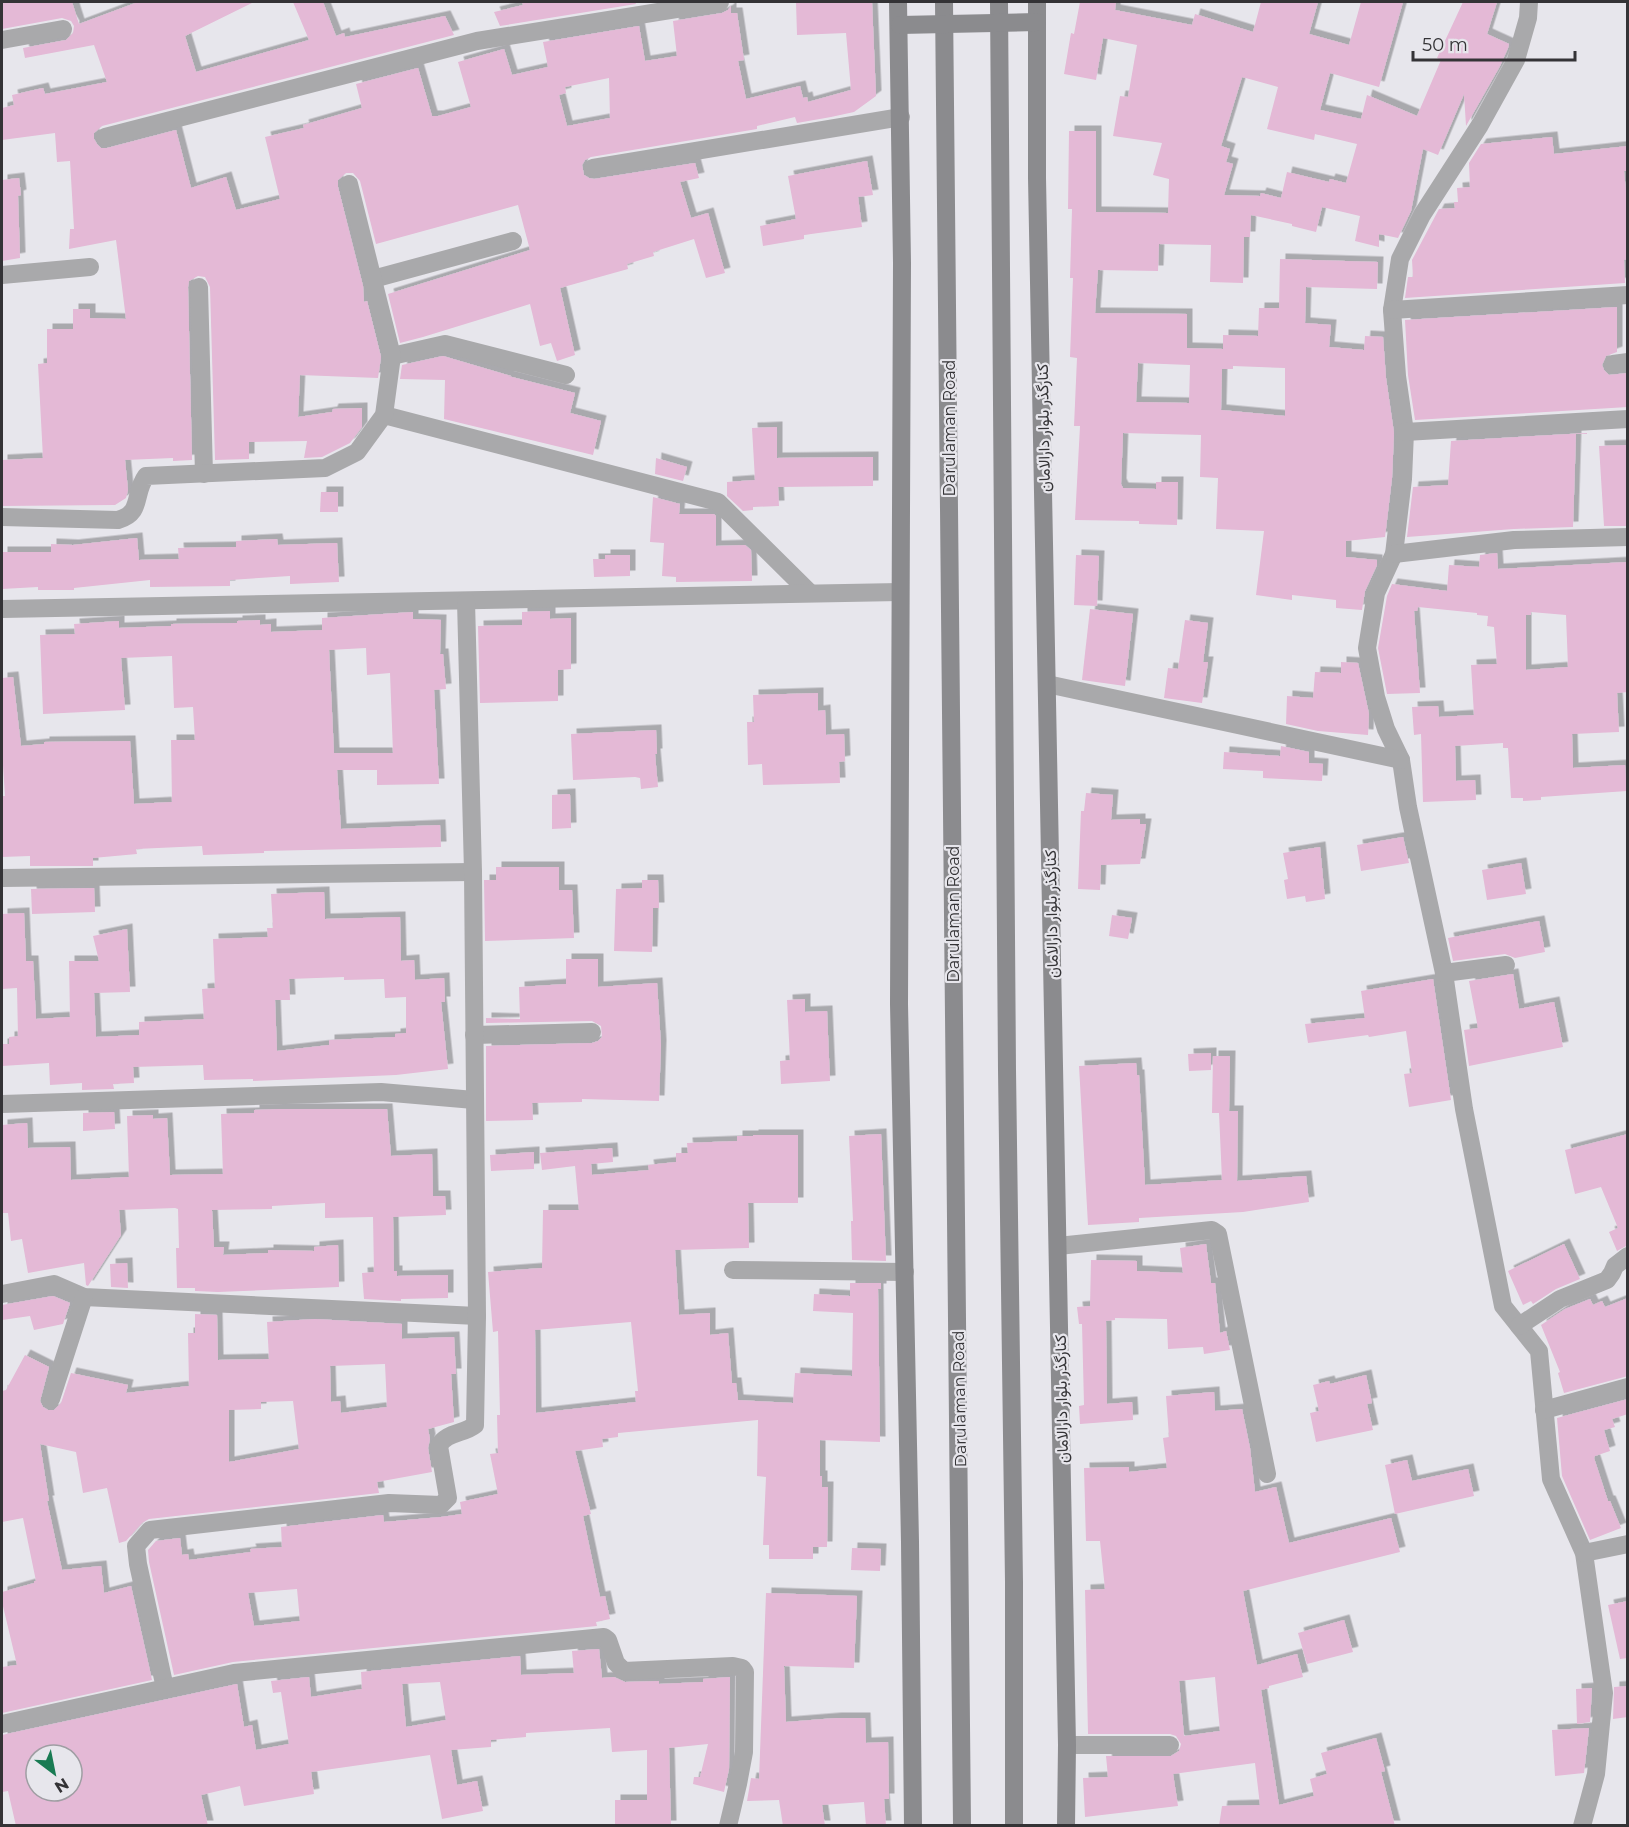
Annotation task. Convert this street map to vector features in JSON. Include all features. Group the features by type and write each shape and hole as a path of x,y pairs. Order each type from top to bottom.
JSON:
{"main road":[{"path":"898,2 902,263 899,1004 913,1826"},
{"name":"Darulaman Road","path":"944,2 954,1079 962,1603 962,1826"},
{"path":"999,2 1007,1058 1014,1582 1014,1826"},
{"name":"کنارگذر بلوار دارالامان","path":"1037,2 1037,178 1067,1745 1066,1826"},
{"path":"900,25 1037,22"}],"street":[{"path":"105,137 477,41 720,2"},
{"path":"1529,2 1528,18 1516,60 1480,125 1422,215 1400,259 1392,310 1397,376 1406,432 1403,479 1394,554 1376,593 1367,648 1376,697 1386,729 1401,760 1408,807 1444,973 1464,1109 1503,1306 1539,1351 1551,1479 1584,1553 1604,1694 1596,1774 1582,1826"},
{"path":"2,40 63,29"},
{"path":"592,168 901,117"},
{"path":"2,517 118,520 126,518 135,510 140,483 146,476 325,468 357,452 384,415 392,356 349,184"},
{"path":"373,279 513,241"},
{"path":"2,276 90,267"},
{"path":"199,287 204,474"},
{"path":"1392,310 1628,295"},
{"path":"392,356 444,344 566,375"},
{"path":"384,415 718,502 810,593"},
{"path":"1406,432 1628,419"},
{"path":"1394,554 1514,540 1628,537"},
{"path":"2,609 900,592"},
{"path":"165,1688 136,1546 150,1530 390,1503 441,1505 448,1498 439,1446 448,1437 471,1429 475,1425 477,1316 474,1035 466,601"},
{"path":"1047,684 1401,760"},
{"path":"2,878 472,872"},
{"path":"1444,973 1506,965"},
{"path":"474,1035 592,1032"},
{"path":"2,1104 381,1092 474,1100"},
{"path":"1058,1246 1212,1230 1218,1234 1267,1474"},
{"path":"1519,1326 1560,1299 1607,1280 1619,1261 1628,1256"},
{"path":"733,1270 905,1272"},
{"path":"2,1294 54,1284 84,1297 477,1316"},
{"path":"51,1399 84,1297"},
{"path":"1544,1410 1628,1387"},
{"path":"1584,1553 1628,1544"},
{"path":"2,1724 234,1673 604,1637 608,1640 616,1663 624,1671 733,1666 742,1668 745,1672 744,1752 728,1826"},
{"path":"1067,1745 1170,1745"}],"building":[{"path":"2,2 72,2 79,24 138,2 254,2 185,36 196,72 309,40 293,2 323,2 336,36 344,33 345,37 445,16 454,35 102,126 94,133 97,144 101,148 107,148 176,130 191,188 226,177 236,210 280,199 265,137 304,128 303,125 362,108 356,84 418,68 432,116 438,116 471,107 458,62 504,49 512,75 548,67 543,42 639,26 645,61 677,56 673,21 722,13 731,6 731,13 737,13 744,60 738,61 746,99 800,86 803,98 807,97 808,102 851,90 846,33 797,35 796,2 872,2 876,96 854,112 797,123 795,117 757,126 757,129 591,157 585,160 582,165 584,175 594,179 695,163 699,178 680,182 691,218 708,213 725,273 706,278 694,239 653,252 654,256 627,264 628,269 560,288 575,355 557,361 551,343 540,346 530,304 400,343 388,294 530,250 518,205 376,244 360,181 353,173 346,173 338,180 338,187 363,286 364,302 367,301 381,357 378,378 300,375 298,417 332,412 333,409 362,408 362,427 350,443 322,457 304,458 307,441 249,442 249,459 215,460 210,287 205,277 198,276 189,281 188,287 192,460 173,461 173,458 125,460 128,490 126,498 115,505 2,506 2,460 43,458 38,364 47,363 47,329 73,329 73,309 90,309 90,318 126,319 116,240 69,249 70,229 74,229 70,161 57,162 55,133 2,140 2,108 14,105 12,95 43,88 45,94 107,82 94,45 25,58 23,48 66,40 73,33 74,26 71,21 62,18 2,29","holes":["609,78 610,118 567,126 559,95 566,93 565,87"]},
{"path":"522,2 635,2 636,4 500,26 494,12 523,5"},
{"path":"1080,2 1116,2 1115,10 1192,25 1195,14 1253,32 1261,2 1318,2 1309,34 1349,45 1361,2 1403,2 1379,87 1330,73 1320,110 1361,119 1367,95 1417,116 1441,60 1437,58 1463,2 1497,2 1487,34 1509,44 1508,48 1466,126 1464,94 1438,155 1423,149 1411,211 1398,238 1379,234 1379,247 1355,241 1360,216 1322,207 1316,232 1251,215 1250,237 1244,237 1243,283 1210,282 1211,245 1159,244 1158,271 1098,270 1095,313 1187,314 1187,348 1223,349 1223,335 1258,336 1259,308 1279,308 1280,259 1378,262 1377,289 1306,287 1305,323 1331,325 1329,347 1364,350 1365,336 1383,337 1394,433 1392,478 1385,537 1346,541 1346,557 1377,560 1377,565 1365,591 1362,610 1336,608 1336,600 1292,595 1292,600 1256,595 1264,531 1216,529 1218,478 1200,477 1201,435 1123,433 1121,484 1123,488 1156,489 1156,482 1178,482 1177,525 1139,524 1139,521 1075,520 1080,426 1074,426 1077,358 1070,357 1073,278 1070,278 1072,209 1068,209 1069,131 1096,131 1096,212 1168,213 1169,179 1153,175 1162,143 1113,136 1120,96 1128,97 1137,45 1103,38 1096,80 1064,74 1071,33 1074,34","holes":["1242,77 1278,87 1267,129 1314,140 1315,134 1357,144 1346,183 1330,179 1329,182 1287,172 1281,198 1261,193 1260,196 1224,195 1233,164 1226,162 1230,149 1221,146","1138,363 1190,365 1189,403 1136,402","1233,366 1285,368 1285,416 1221,410 1222,369 1233,369"]},
{"path":"1552,137 1554,154 1628,146 1628,171 1624,171 1628,212 1628,259 1624,260 1625,283 1405,298 1408,277 1413,277 1412,260 1439,209 1455,208 1454,202 1458,202 1457,188 1470,187 1469,163 1481,144"},
{"path":"867,161 873,195 858,197 862,227 804,235 804,239 763,246 760,226 796,219 788,176"},
{"path":"19,178 20,258 2,261 2,180"},
{"path":"1617,307 1617,352 1606,356 1602,365 1609,375 1628,373 1628,407 1415,420 1408,375 1405,320"},
{"path":"443,356 575,393 570,413 601,421 593,455 444,419 445,380 400,379 402,365"},
{"path":"777,427 777,458 873,457 873,486 778,487 779,506 753,507 753,510 743,511 727,496 727,482 755,480 752,428"},
{"path":"1587,433 1576,434 1573,527 1407,537 1413,487 1448,485 1451,441"},
{"path":"1628,445 1628,526 1604,526 1599,446"},
{"path":"656,458 687,467 683,481 655,474"},
{"path":"321,492 338,492 338,512 320,512"},
{"path":"653,497 680,504 679,514 714,514 716,516 716,546 745,545 751,550 752,581 676,582 676,577 662,576 664,543 650,542"},
{"path":"137,538 139,560 179,559 178,548 236,547 236,541 277,539 278,545 337,543 339,582 290,584 290,576 230,580 230,586 150,587 150,580 74,588 74,590 38,590 38,587 2,589 2,552 51,552 51,544 73,545"},
{"path":"1497,553 1498,569 1628,562 1628,692 1617,693 1619,732 1572,734 1573,768 1625,765 1627,791 1541,797 1541,800 1523,801 1523,798 1511,798 1508,748 1503,748 1503,743 1455,746 1456,781 1475,780 1476,800 1423,802 1421,734 1414,735 1412,707 1438,706 1439,717 1474,715 1471,665 1497,664 1494,627 1487,626 1488,616 1477,615 1477,613 1418,607 1417,611 1414,611 1420,693 1387,694 1378,648 1387,596 1392,584 1447,591 1449,565 1479,567 1480,555","holes":["1531,612 1566,615 1568,667 1526,670 1526,615 1531,615"]},
{"path":"605,555 630,555 630,576 594,577 593,559 605,559"},
{"path":"1076,555 1099,556 1097,606 1074,605"},
{"path":"1090,609 1133,614 1125,686 1082,680"},
{"path":"550,611 550,619 571,618 571,669 558,670 558,701 480,703 478,626 522,625 522,612"},
{"path":"413,612 413,619 441,620 440,654 443,654 446,689 434,690 439,784 377,785 377,770 337,770 341,829 440,825 441,847 264,851 264,853 203,855 202,846 136,849 137,854 93,858 93,866 30,866 30,856 2,857 2,796 5,796 2,750 2,678 13,677 21,746 44,744 44,742 130,741 134,804 172,802 171,740 195,740 193,707 174,708 172,656 121,658 125,710 43,714 40,635 75,634 74,624 119,621 119,628 260,620 260,625 271,624 271,632 322,630 322,618","holes":["366,648 367,675 390,673 393,753 334,753 329,650"]},
{"path":"1185,620 1208,623 1203,662 1208,662 1202,703 1164,698 1168,668 1178,669"},
{"path":"1341,662 1358,663 1369,714 1368,735 1318,731 1286,724 1287,696 1313,698 1315,672 1341,673"},
{"path":"818,693 818,711 825,710 826,735 844,734 845,761 839,762 840,783 763,785 762,764 748,765 747,722 754,722 753,695"},
{"path":"656,730 657,754 655,754 658,787 641,789 640,778 635,777 573,780 571,734"},
{"path":"1281,746 1309,752 1309,763 1323,764 1322,781 1263,778 1263,771 1223,769 1224,752 1280,756"},
{"path":"1086,793 1113,795 1111,820 1140,819 1140,824 1146,824 1140,864 1101,865 1100,890 1078,889 1081,811 1084,811"},
{"path":"570,794 571,828 552,829 552,795"},
{"path":"1403,837 1409,863 1361,871 1357,845"},
{"path":"1320,847 1325,899 1306,902 1305,896 1287,899 1284,880 1288,879 1283,853"},
{"path":"1521,863 1526,894 1487,900 1482,870"},
{"path":"496,867 559,867 559,890 572,890 574,938 485,941 484,880 496,880"},
{"path":"642,880 658,880 659,908 653,908 652,952 614,951 616,889 642,888"},
{"path":"94,888 95,912 32,914 31,889"},
{"path":"324,892 325,919 400,917 401,961 414,960 415,980 444,978 445,1002 441,1002 448,1069 396,1075 253,1081 253,1079 204,1080 203,1065 133,1067 134,1083 113,1084 114,1089 82,1090 82,1083 50,1085 49,1063 2,1066 2,1044 9,1044 9,1037 18,1036 17,988 2,989 2,914 24,913 26,961 33,961 36,1019 70,1017 69,961 99,961 93,936 127,929 130,992 94,993 96,1037 139,1035 139,1022 204,1019 202,989 215,988 213,939 268,937 267,928 273,928 271,894","holes":["344,977 344,980 384,979 385,998 406,997 406,1033 395,1034 395,1037 329,1040 329,1045 277,1051 275,1000 290,1000 289,979"]},
{"path":"1112,915 1132,918 1128,939 1109,936"},
{"path":"1539,921 1545,952 1515,958 1505,954 1453,961 1448,938"},
{"path":"566,959 598,959 598,987 657,983 661,1045 659,1101 582,1099 582,1102 532,1103 533,1120 486,1121 486,1046 592,1043 602,1037 601,1026 592,1021 486,1023 486,1018 520,1019 519,987 566,984"},
{"path":"1513,974 1519,1009 1554,1002 1563,1047 1469,1066 1464,1030 1478,1028 1469,981"},
{"path":"1433,979 1451,1100 1409,1107 1404,1074 1412,1073 1406,1031 1308,1043 1305,1024 1365,1018 1361,991"},
{"path":"805,999 805,1012 827,1011 830,1081 781,1084 780,1061 790,1060 787,1000"},
{"path":"1211,1053 1211,1070 1189,1071 1188,1054"},
{"path":"1213,1056 1230,1056 1229,1111 1238,1111 1237,1181 1306,1176 1309,1202 1243,1212 1139,1218 1139,1222 1088,1225 1079,1066 1136,1063 1137,1075 1139,1075 1145,1185 1222,1180 1219,1113 1212,1113"},
{"path":"387,1109 391,1156 432,1154 433,1196 445,1196 446,1215 393,1217 394,1271 397,1271 397,1276 448,1275 448,1298 401,1299 401,1301 364,1299 362,1273 374,1272 373,1217 325,1218 325,1203 272,1206 272,1209 212,1210 214,1247 224,1247 223,1255 268,1253 268,1250 314,1251 314,1247 338,1245 339,1287 218,1292 177,1288 176,1248 179,1248 178,1209 175,1208 119,1210 121,1235 88,1286 84,1263 28,1273 22,1239 11,1241 8,1213 2,1213 2,1125 27,1123 28,1148 70,1147 71,1180 129,1177 127,1116 153,1115 153,1119 167,1118 170,1175 223,1174 221,1114 254,1113 254,1110"},
{"path":"114,1112 115,1129 83,1131 83,1113"},
{"path":"881,1134 886,1261 852,1260 851,1221 853,1221 849,1136"},
{"path":"1628,1134 1628,1245 1617,1251 1609,1232 1618,1228 1601,1187 1575,1194 1565,1150"},
{"path":"798,1135 798,1203 748,1203 749,1248 675,1250 679,1315 710,1313 710,1335 728,1333 732,1383 736,1383 738,1400 793,1403 795,1373 852,1376 853,1313 813,1311 814,1294 850,1296 850,1283 881,1283 881,1289 878,1289 880,1442 820,1440 820,1476 822,1476 822,1487 828,1487 827,1547 813,1547 813,1559 769,1559 769,1545 763,1545 766,1477 757,1476 758,1420 618,1433 618,1437 602,1439 603,1447 575,1451 591,1514 583,1516 600,1597 605,1596 610,1619 596,1622 597,1626 233,1662 174,1675 149,1562 148,1550 156,1541 180,1538 182,1555 188,1554 189,1560 251,1552 250,1549 282,1547 281,1527 383,1515 384,1522 462,1514 460,1502 498,1494 490,1454 498,1453 497,1415 500,1415 498,1331 493,1332 488,1272 542,1268 543,1210 579,1210 575,1166 542,1170 540,1153 612,1148 613,1162 591,1164 592,1175 649,1170 648,1165 676,1162 676,1153 688,1153 687,1143 737,1141 737,1136","holes":["631,1322 638,1391 635,1391 636,1402 536,1413 535,1330","297,1589 300,1621 254,1626 248,1593"]},
{"path":"534,1152 534,1169 491,1171 490,1155"},
{"path":"1206,1244 1211,1283 1215,1283 1220,1333 1226,1331 1230,1350 1204,1354 1203,1347 1168,1349 1167,1319 1115,1318 1115,1320 1106,1321 1107,1404 1132,1402 1133,1420 1080,1424 1079,1406 1084,1405 1082,1324 1079,1324 1077,1307 1090,1306 1091,1260 1137,1261 1137,1271 1183,1273 1180,1248"},
{"path":"1564,1244 1580,1279 1556,1289 1533,1304 1531,1301 1523,1305 1508,1271"},
{"path":"127,1263 128,1288 111,1287 110,1264"},
{"path":"53,1296 70,1303 63,1324 34,1330 30,1316 2,1320 2,1305"},
{"path":"1628,1298 1628,1376 1564,1393 1558,1373 1560,1372 1541,1325 1565,1309 1590,1299 1593,1305 1602,1301 1605,1307"},
{"path":"195,1314 217,1315 218,1360 269,1359 267,1322 315,1319 402,1324 402,1339 454,1337 456,1374 451,1374 454,1422 428,1429 432,1472 377,1482 379,1493 149,1519 142,1523 126,1541 119,1543 107,1488 83,1493 76,1452 40,1444 49,1501 47,1501 62,1570 101,1566 104,1593 131,1586 152,1680 2,1713 2,1667 17,1665 2,1602 2,1592 36,1581 23,1518 2,1522 2,1391 6,1390 25,1355 49,1367 40,1401 48,1410 54,1410 61,1403 71,1373 128,1385 126,1393 189,1386 188,1333 195,1333","holes":["385,1364 387,1407 341,1413 340,1401 331,1402 330,1366","293,1401 299,1449 229,1462 229,1410 261,1409 261,1402"]},
{"path":"1366,1375 1372,1403 1367,1404 1373,1430 1316,1442 1310,1413 1319,1411 1313,1385 1329,1381 1330,1384"},
{"path":"1214,1392 1215,1411 1242,1409 1250,1448 1255,1492 1276,1487 1289,1543 1391,1518 1400,1552 1243,1591 1257,1665 1297,1654 1303,1677 1261,1690 1279,1805 1314,1796 1310,1779 1327,1774 1321,1753 1376,1738 1385,1771 1381,1772 1395,1826 1219,1826 1222,1806 1260,1805 1255,1763 1173,1774 1178,1806 1085,1817 1083,1778 1108,1777 1106,1756 1171,1756 1179,1751 1181,1744 1176,1736 1170,1734 1088,1734 1085,1590 1105,1589 1100,1541 1086,1541 1084,1468 1129,1467 1129,1472 1167,1468 1163,1438 1169,1437 1166,1396","holes":["1215,1677 1220,1731 1184,1736 1179,1681"]},
{"path":"1628,1399 1628,1414 1612,1419 1615,1427 1604,1430 1610,1451 1594,1458 1608,1501 1610,1501 1621,1528 1590,1540 1562,1476 1557,1418"},
{"path":"1407,1460 1412,1481 1468,1469 1474,1496 1395,1514 1385,1465"},
{"path":"852,1548 881,1549 880,1571 851,1570"},
{"path":"766,1593 857,1596 854,1668 784,1666 786,1722 865,1718 866,1743 888,1742 889,1799 884,1799 886,1826 866,1826 864,1802 822,1805 825,1826 783,1826 779,1800 747,1801 751,1778 759,1779"},
{"path":"1628,1601 1628,1658 1620,1659 1608,1605"},
{"path":"1344,1620 1353,1652 1307,1664 1298,1633"},
{"path":"599,1649 602,1678 614,1677 625,1682 659,1681 659,1684 703,1682 703,1679 730,1677 729,1769 724,1792 693,1784 694,1777 700,1777 708,1744 669,1748 671,1826 615,1826 615,1800 647,1800 647,1750 612,1752 610,1728 526,1733 526,1737 491,1740 491,1747 451,1750 457,1785 477,1781 483,1811 442,1819 430,1755 311,1772 314,1794 244,1806 240,1786 201,1795 208,1826 16,1826 8,1791 2,1792 2,1735 237,1684 244,1727 252,1725 256,1750 289,1744 281,1692 273,1693 271,1681 309,1677 311,1697 362,1689 361,1672 520,1656 521,1675 574,1673 572,1651","holes":["440,1682 446,1720 406,1727 402,1684"]},
{"path":"1628,1686 1628,1717 1613,1719 1614,1687"},
{"path":"1592,1688 1590,1722 1577,1724 1576,1689"},
{"path":"1589,1728 1584,1773 1555,1776 1552,1730"}]}
